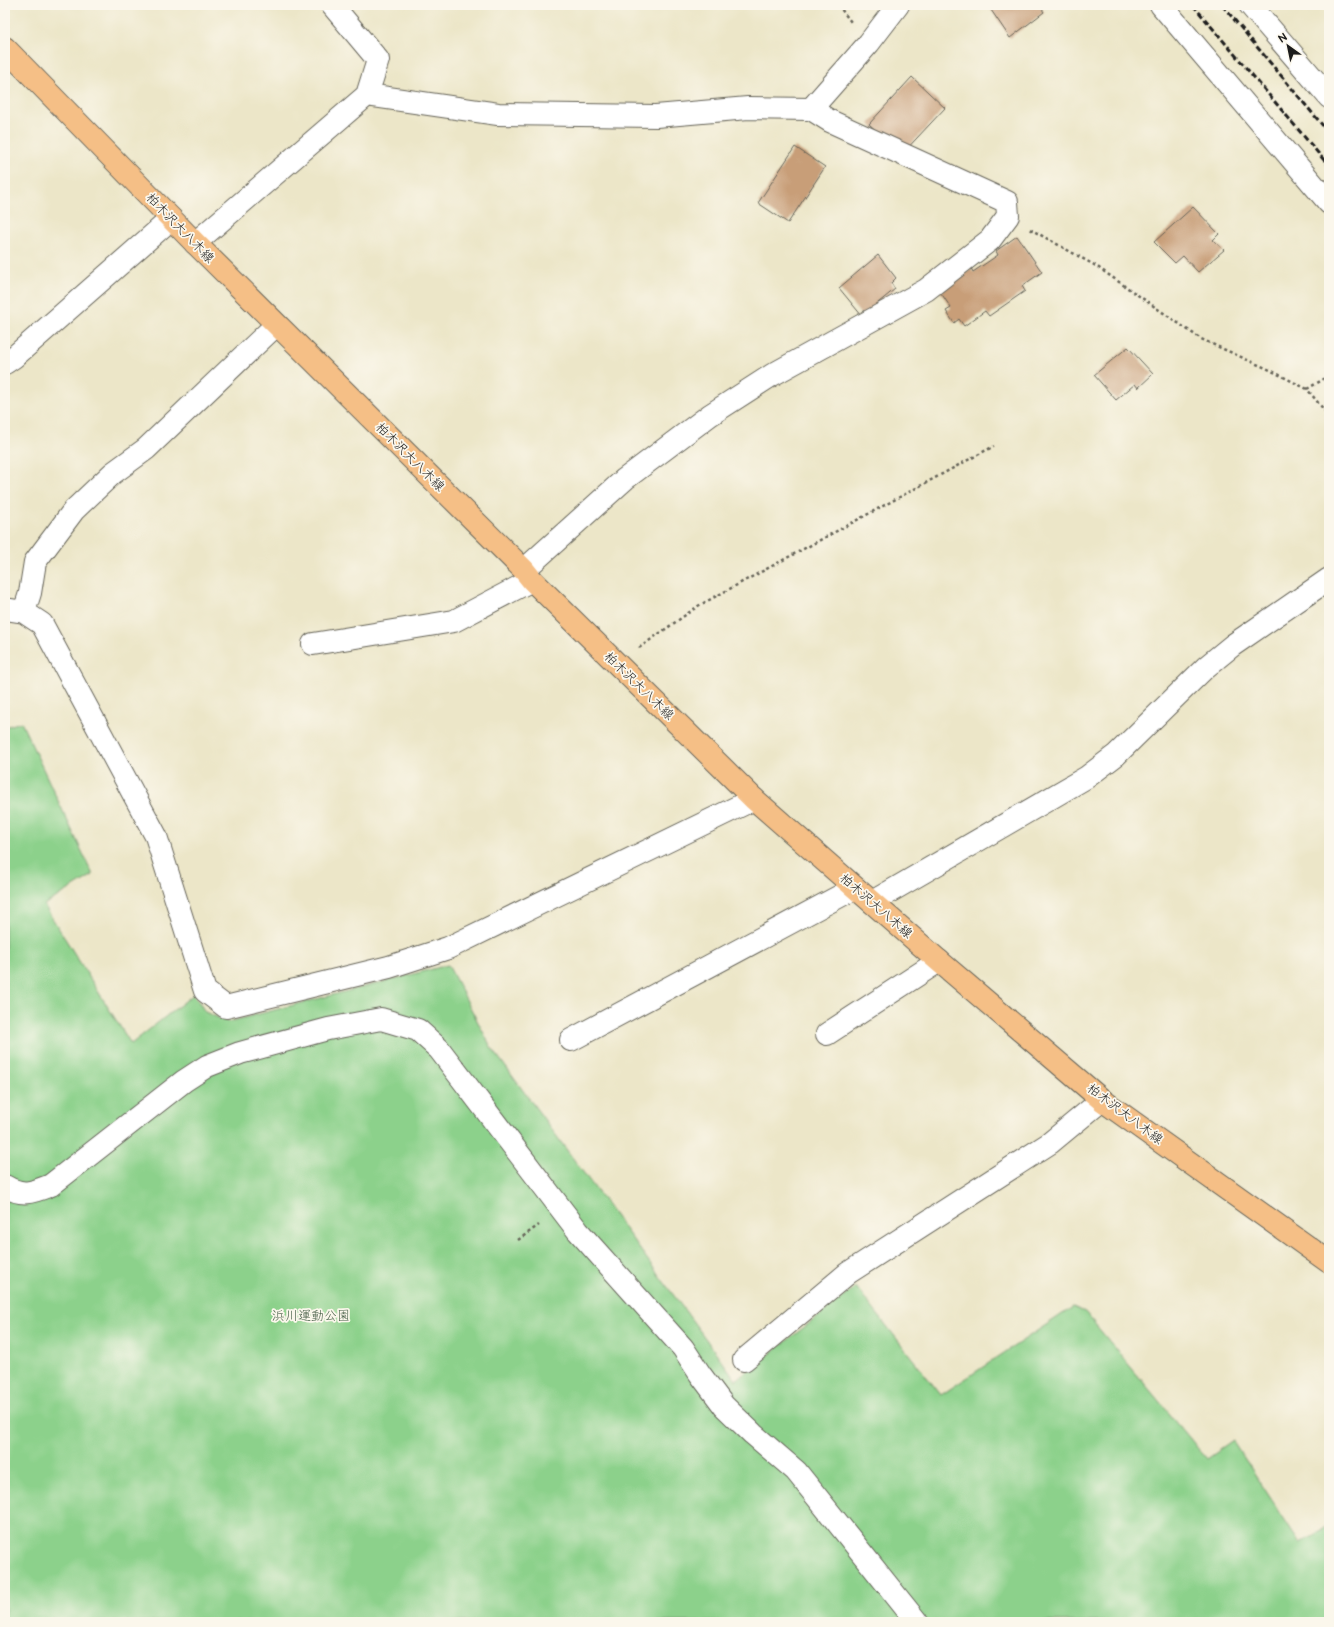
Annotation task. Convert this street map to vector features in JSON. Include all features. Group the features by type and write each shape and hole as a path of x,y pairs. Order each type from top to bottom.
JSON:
{"main road":[{"name":"柏木沢大八木線","path":"5,48 276,325 754,798 939,961 1102,1100 1329,1262"}],"street":[{"path":"195,243 367,95 378,60 332,5"},
{"path":"811,109 869,43 898,5"},
{"path":"1250,5 1329,97"},
{"path":"1166,7 1329,203"},
{"path":"313,644 454,621 528,575 626,479 710,415 772,375 926,290 990,240 1008,216 1006,202 830,121 811,109 748,108 656,116 498,114 367,95"},
{"path":"8,354 172,220"},
{"path":"276,325 146,449 113,473 74,510 35,562 30,593 15,611 42,624 156,836 205,991 226,1007 389,967 448,948 754,798"},
{"path":"872,902 1087,777 1116,755 1206,667 1233,645 1329,579"},
{"path":"571,1040 855,888"},
{"path":"827,1034 939,961"},
{"path":"5,1186 14,1192 32,1193 51,1185 184,1081 207,1066 240,1053 328,1029 381,1019 418,1030 439,1049 578,1231 683,1348 724,1406 753,1434 796,1471 917,1622"},
{"path":"744,1360 848,1274 1050,1143 1102,1100"}],"path":[{"path":"1008,216 1096,266 1201,339 1270,370 1307,389 1329,416"},
{"path":"1307,389 1329,376"},
{"path":"618,665 698,606 994,446"}],"green space":[{"name":"浜川運動公園","path":"21,722 93,875 44,905 131,1044 194,994 205,1012 228,1022 448,965 491,1047 736,1380 856,1287 941,1395 1073,1307 1085,1312 1207,1459 1233,1441 1300,1543 1329,1526 1329,1622 5,1622 5,727"}],"building":[{"path":"992,5 1039,5 1044,12 1010,38 989,7"},
{"path":"912,77 945,108 902,154 869,124"},
{"path":"795,147 825,167 788,223 758,203"},
{"path":"1193,207 1219,234 1213,240 1224,250 1198,272 1183,256 1175,263 1154,242"},
{"path":"1017,236 1042,272 1022,286 1025,291 989,316 985,311 964,326 959,319 954,323 946,311 951,308 939,290 971,268 973,272 998,255 996,251"},
{"path":"878,255 896,278 891,283 895,289 862,316 839,288"},
{"path":"1128,347 1153,374 1138,388 1135,384 1116,400 1094,375"}],"railway":[{"path":"1193,5 1329,166"},
{"path":"1222,5 1329,133"}]}
